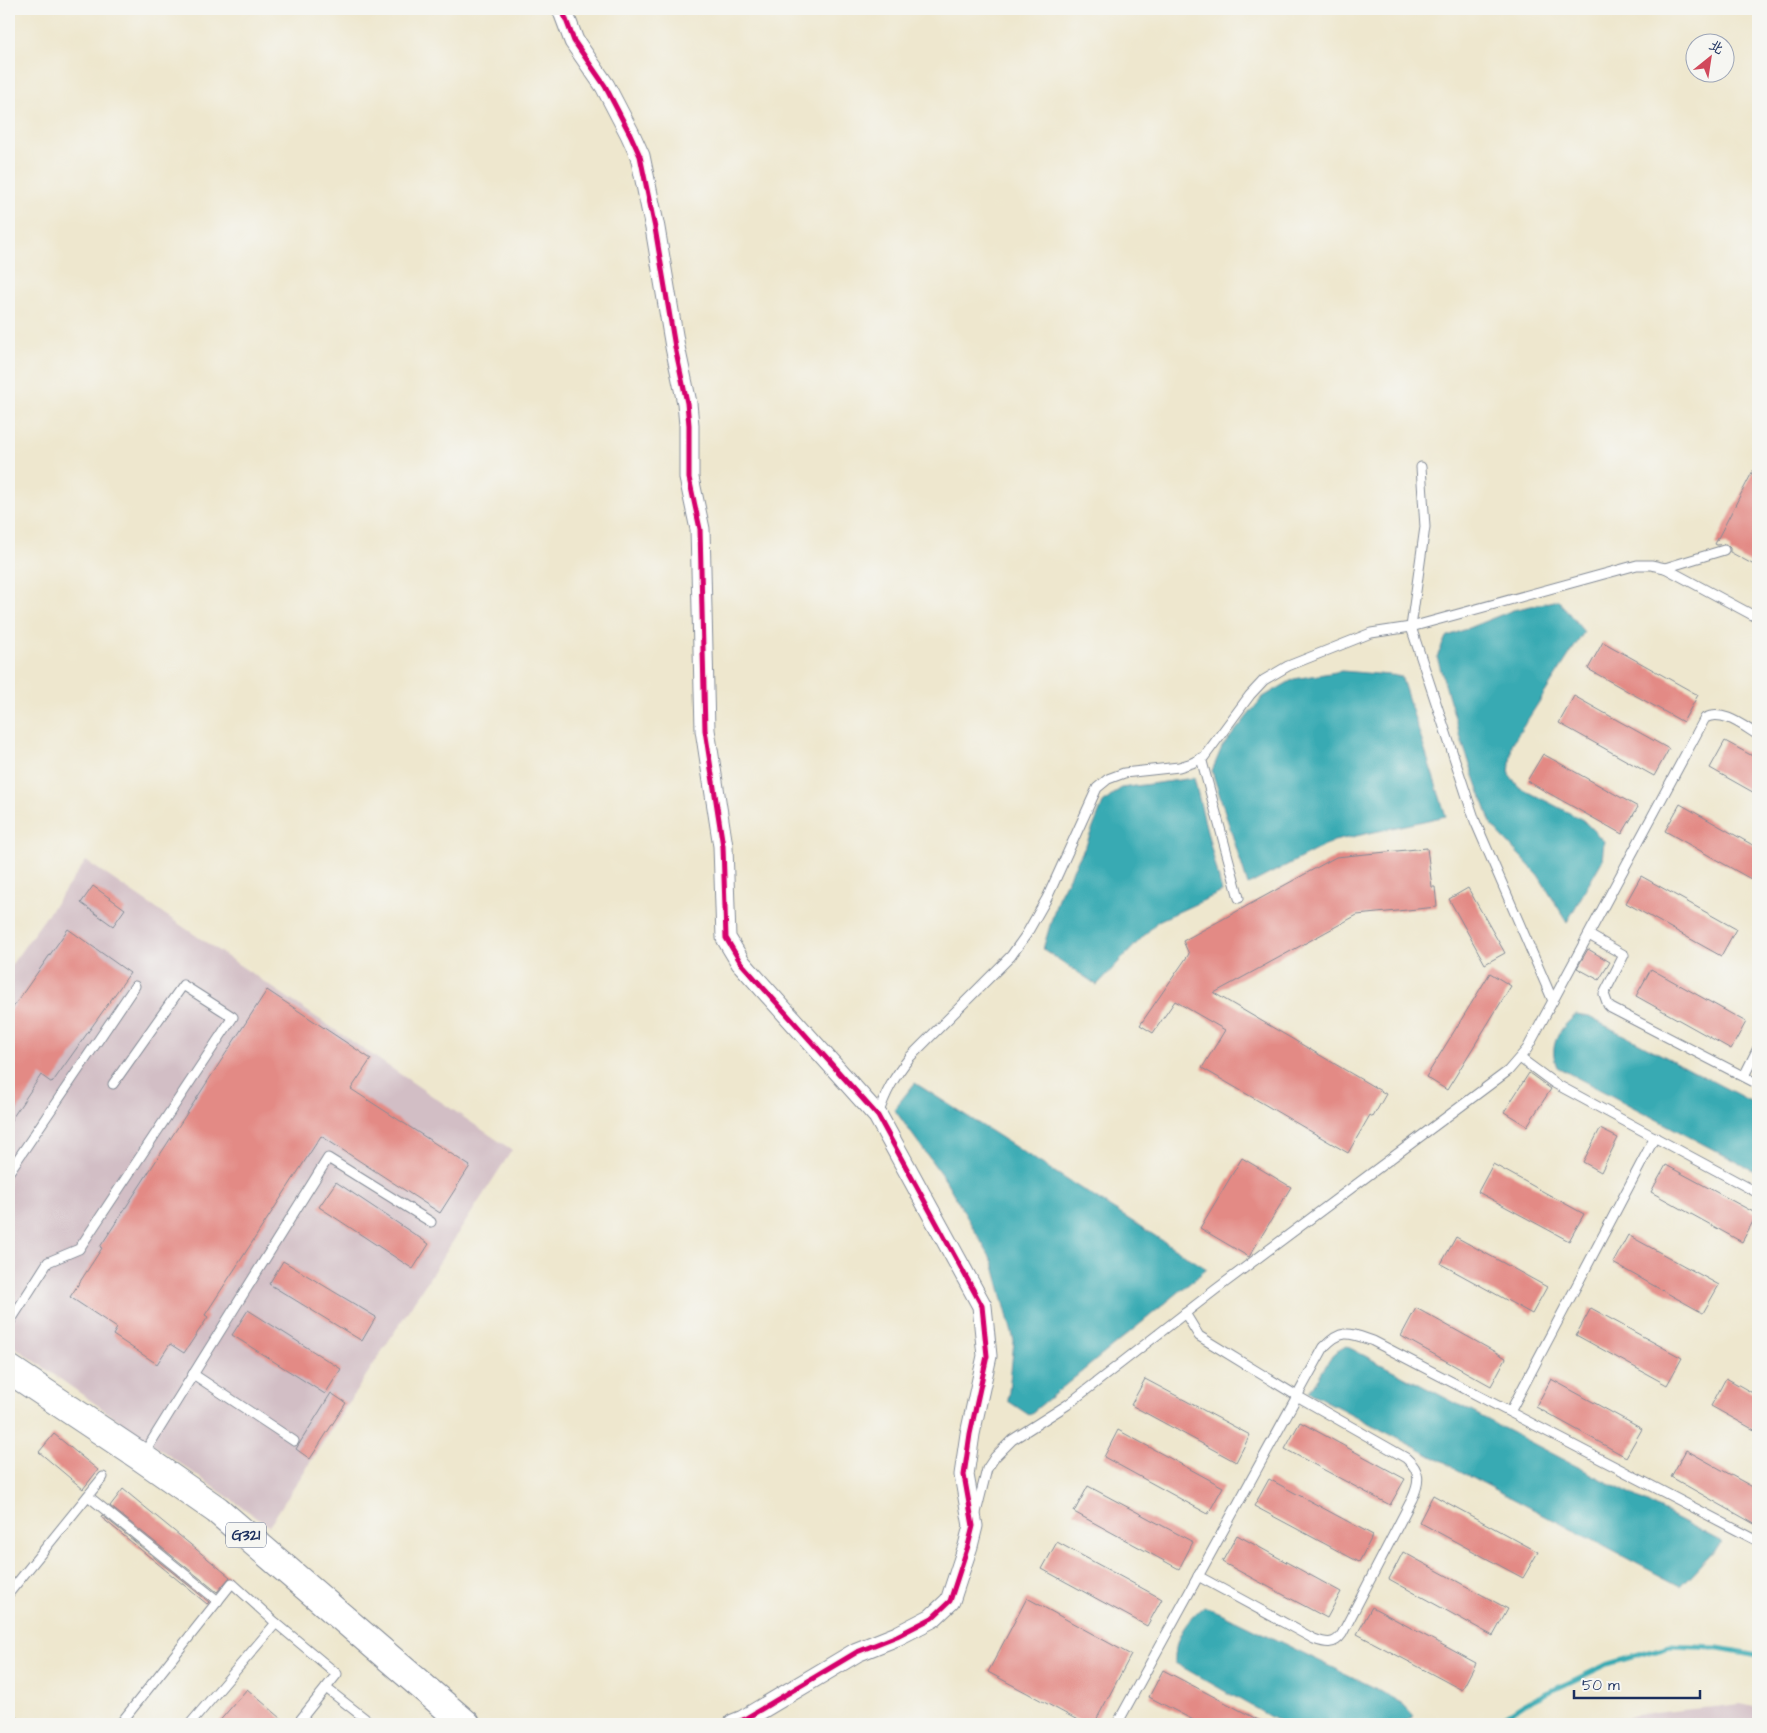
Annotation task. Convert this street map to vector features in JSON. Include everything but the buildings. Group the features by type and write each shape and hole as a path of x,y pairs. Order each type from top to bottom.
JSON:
{"highway":[{"name":"G321","path":"9,1369 217,1510 466,1724"}],"street":[{"path":"562,9 574,41 605,86 640,156 655,228 675,348 687,403 690,478 700,529 705,730 723,846 726,938 741,963 878,1116 982,1306 987,1356 970,1434 964,1475 973,1526 950,1601 932,1618 897,1636 857,1652 743,1720 733,1724"}],"lane":[{"path":"1421,467 1425,527 1411,627 1475,821 1553,1001"},
{"path":"1665,568 1724,550"},
{"path":"878,1116 890,1083 910,1057 1011,956 1026,935 1046,898 1097,788 1108,779 1124,774 1179,767 1201,758 1264,680 1288,666 1371,633 1411,627 1637,565 1665,568 1758,618"},
{"path":"973,1526 987,1469 995,1457 1012,1440 1067,1405 1185,1313 1508,1071 1527,1049 1706,718 1712,715 1722,715 1758,735"},
{"path":"1201,758 1239,898"},
{"path":"1589,935 1624,955 1604,994 1611,1008 1758,1084"},
{"path":"9,1323 48,1262 79,1249 233,1017 183,985 113,1084"},
{"path":"9,1172 135,986"},
{"path":"1744,1076 1758,1048"},
{"path":"1520,1058 1554,1083 1758,1193"},
{"path":"1510,1412 1655,1138"},
{"path":"141,1457 328,1158 431,1222"},
{"path":"1185,1313 1199,1336 1406,1458 1417,1470 1418,1482 1412,1500 1342,1634 1337,1640 1330,1643 1314,1639 1198,1576"},
{"path":"1117,1724 1324,1347 1338,1335 1351,1333 1373,1341 1758,1541"},
{"path":"193,1374 294,1441"},
{"path":"9,1593 103,1478"},
{"path":"88,1496 218,1601"},
{"path":"120,1724 232,1584 337,1674 297,1724"},
{"path":"190,1724 276,1623"},
{"path":"326,1688 372,1724"},
{"path":"9,1717 17,1724"}],"shaded area":[{"path":"86,861 512,1150 269,1526 9,1343 9,968"},
{"path":"1741,1704 1758,1708 1758,1724 1549,1724"}],"water":[{"path":"1558,600 1584,632 1512,744 1509,774 1519,787 1583,820 1604,841 1602,861 1567,922 1538,875 1492,826 1463,745 1437,657 1446,637 1513,610"},
{"path":"1342,671 1401,676 1446,816 1334,841 1248,885 1212,771 1222,747 1263,697 1294,679"},
{"path":"1194,778 1222,892 1158,921 1097,985 1043,949 1058,898 1086,845 1103,803 1121,788"},
{"path":"1576,1015 1589,1017 1758,1105 1758,1173 1557,1067 1554,1052 1557,1038 1560,1032"},
{"path":"915,1083 1207,1269 1029,1415 1008,1401 1014,1341 993,1262 946,1181 894,1109"},
{"path":"1346,1346 1722,1542 1680,1586 1309,1392 1334,1353"},
{"path":"1204,1606 1373,1687 1403,1704 1414,1716 1402,1724 1283,1724 1175,1663 1176,1646 1182,1631 1191,1618"}],"waterway":[{"path":"1494,1724 1526,1703 1608,1664 1670,1646 1718,1648 1758,1655"}],"cycle path":[{"path":"562,9 574,41 605,86 640,156 687,403 689,478 700,529 705,730 723,846 726,938 741,963 878,1116 982,1306 987,1356 970,1434 964,1475 973,1526 950,1601 932,1618 897,1636 857,1652 743,1720 733,1724"}]}
